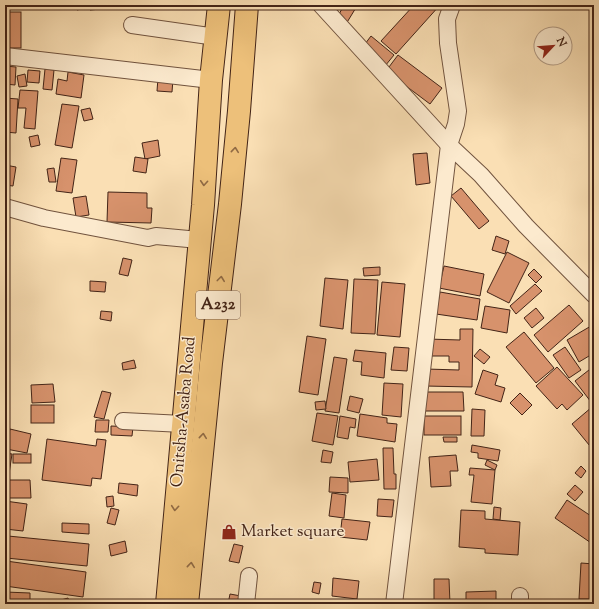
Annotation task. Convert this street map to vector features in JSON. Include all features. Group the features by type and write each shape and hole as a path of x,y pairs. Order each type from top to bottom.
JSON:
{"highway":[{"name":"Onitsha-Asaba Road","path":"167,604 203,205 211,80 219,5"},
{"name":"A232","path":"187,604 211,363 230,204 247,5"},
{"path":"203,205 230,204"}],"street":[{"path":"321,5 449,145 481,175 526,226 594,295"},
{"path":"394,604 449,145 456,124 458,111 448,43 447,19 452,5"},
{"path":"132,25 216,37"},
{"path":"5,56 211,80"},
{"path":"5,207 44,218 148,238 156,236 200,240"},
{"path":"123,421 183,424"},
{"path":"246,604 249,576"}],"building":[{"path":"22,5 65,5 65,6 22,7"},
{"path":"76,5 89,5 89,7 77,10"},
{"path":"89,5 111,5 111,8 90,10"},
{"path":"344,5 357,6 346,24 337,18"},
{"path":"414,5 440,5 396,54 381,41"},
{"path":"9,12 21,12 21,48 9,48"},
{"path":"371,36 394,55 385,66 362,48"},
{"path":"398,55 442,88 430,104 386,71"},
{"path":"5,66 16,67 15,85 5,84"},
{"path":"45,69 54,70 52,90 43,89"},
{"path":"28,70 40,71 39,83 27,82"},
{"path":"68,72 84,75 81,98 56,94 58,79 67,81"},
{"path":"25,74 27,86 19,87 17,76"},
{"path":"158,78 173,79 172,92 157,91"},
{"path":"20,90 38,91 35,129 24,128 26,108 18,108"},
{"path":"5,98 18,99 16,133 5,132"},
{"path":"62,104 79,106 72,148 55,145"},
{"path":"90,108 93,119 84,121 81,110"},
{"path":"38,135 40,145 31,147 29,137"},
{"path":"158,140 160,156 145,159 142,143"},
{"path":"427,153 430,183 416,185 413,154"},
{"path":"135,157 148,159 146,173 133,171"},
{"path":"61,158 77,160 72,193 56,191"},
{"path":"5,165 16,167 13,186 5,185"},
{"path":"54,168 56,182 49,182 47,169"},
{"path":"461,188 489,221 479,229 451,196"},
{"path":"108,192 147,193 147,208 152,208 151,223 107,222"},
{"path":"86,196 89,215 76,217 73,198"},
{"path":"496,236 509,241 505,254 492,250"},
{"path":"507,252 529,263 509,303 487,292"},
{"path":"123,258 132,260 128,276 119,274"},
{"path":"444,266 484,274 480,296 439,288"},
{"path":"380,267 380,275 364,276 363,268"},
{"path":"534,269 542,277 536,283 528,275"},
{"path":"325,278 348,280 343,329 320,326"},
{"path":"354,279 378,280 375,334 351,333"},
{"path":"90,281 106,282 105,292 90,291"},
{"path":"382,282 405,284 400,337 377,335"},
{"path":"535,284 542,291 516,314 510,306"},
{"path":"440,292 480,299 477,320 436,314"},
{"path":"569,305 583,321 548,352 534,335"},
{"path":"485,306 510,310 507,333 481,328"},
{"path":"536,308 544,318 532,328 524,318"},
{"path":"101,311 112,312 111,321 100,319"},
{"path":"591,326 594,331 594,353 579,362 567,340"},
{"path":"460,329 473,329 472,387 425,386 426,369 459,370 459,362 449,362 449,356 427,356 427,339 460,340"},
{"path":"524,332 554,368 536,383 506,347"},
{"path":"307,336 326,339 318,395 299,392"},
{"path":"394,347 409,348 407,371 391,370"},
{"path":"565,347 581,370 569,378 553,355"},
{"path":"480,349 490,357 484,364 474,356"},
{"path":"355,350 386,353 384,378 361,375 362,362 353,361"},
{"path":"334,357 347,359 339,413 325,411"},
{"path":"134,360 136,368 123,370 122,363"},
{"path":"594,366 594,399 591,402 575,381"},
{"path":"557,367 583,395 567,410 562,404 557,409 536,386"},
{"path":"483,370 498,375 495,385 505,388 501,402 475,394"},
{"path":"384,383 403,384 401,417 382,415"},
{"path":"53,384 55,402 32,403 31,385"},
{"path":"102,391 111,393 104,419 94,417"},
{"path":"425,392 463,392 464,411 425,411"},
{"path":"520,393 532,405 522,415 510,403"},
{"path":"350,396 363,399 359,413 347,410"},
{"path":"325,401 326,409 316,410 315,402"},
{"path":"31,405 54,405 54,423 31,423"},
{"path":"592,407 594,409 594,451 572,424"},
{"path":"472,409 485,410 484,436 471,436"},
{"path":"317,413 338,416 333,445 312,441"},
{"path":"360,414 387,418 387,423 397,424 395,442 357,436"},
{"path":"340,416 356,419 355,428 350,427 348,439 337,437"},
{"path":"424,416 461,416 461,435 424,435"},
{"path":"96,420 109,420 108,432 95,432"},
{"path":"111,426 133,427 132,436 111,435"},
{"path":"10,429 31,434 27,453 6,449"},
{"path":"443,437 457,437 457,442 444,442"},
{"path":"47,439 96,446 97,439 106,440 101,479 92,478 91,486 42,480"},
{"path":"472,445 500,450 498,461 478,458 478,453 471,452"},
{"path":"383,448 393,448 396,489 384,489"},
{"path":"323,450 333,452 331,463 321,462"},
{"path":"5,453 12,454 9,474 5,473"},
{"path":"13,454 31,454 31,463 13,463"},
{"path":"456,455 458,471 450,471 451,486 431,487 429,457"},
{"path":"377,459 379,480 350,482 348,462"},
{"path":"487,460 497,465 495,470 485,465"},
{"path":"581,466 586,471 581,478 575,473"},
{"path":"470,468 495,470 492,504 471,502 474,475 469,475"},
{"path":"330,477 348,478 348,493 329,492"},
{"path":"7,480 30,480 31,498 7,498"},
{"path":"119,483 138,485 137,496 118,493"},
{"path":"575,485 583,492 575,501 567,494"},
{"path":"332,493 346,495 344,518 329,516"},
{"path":"113,496 114,506 107,507 106,497"},
{"path":"378,499 394,500 392,517 377,516"},
{"path":"567,500 594,518 594,545 555,518"},
{"path":"5,501 27,504 23,531 5,529"},
{"path":"494,507 501,508 500,520 493,519"},
{"path":"111,508 119,510 115,525 107,523"},
{"path":"461,510 485,511 485,519 520,522 518,555 485,553 485,549 459,547"},
{"path":"342,519 370,522 367,540 340,537"},
{"path":"62,523 89,524 89,534 62,532"},
{"path":"8,536 89,544 87,566 6,558"},
{"path":"125,541 127,552 111,556 109,545"},
{"path":"234,544 243,546 239,563 229,561"},
{"path":"6,561 86,572 83,597 5,586"},
{"path":"581,563 594,564 594,599 579,599"},
{"path":"333,578 359,581 357,599 332,596"},
{"path":"434,579 449,579 450,604 434,604"},
{"path":"314,582 321,583 319,594 312,592"},
{"path":"496,591 496,604 466,604 466,592"},
{"path":"5,592 30,593 30,604 5,604"},
{"path":"230,594 241,596 240,604 228,604"},
{"path":"68,598 70,604 62,604 61,600"},
{"path":"334,601 334,604 325,604 325,602"}],"place":[{"name":"Market square","path":"229,532"}]}
